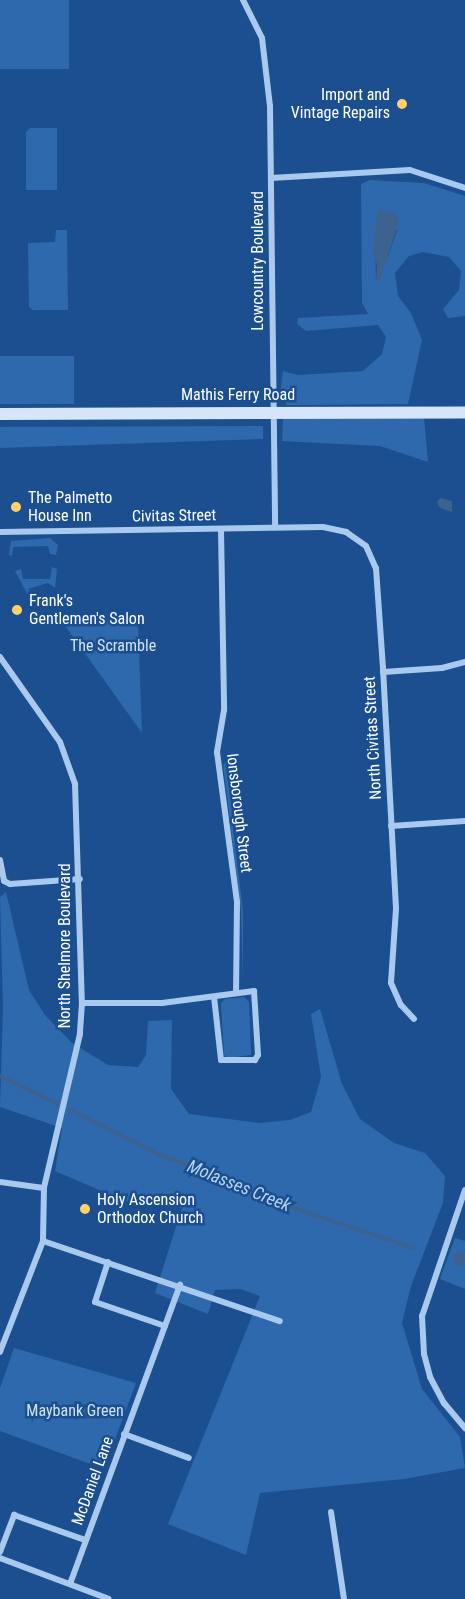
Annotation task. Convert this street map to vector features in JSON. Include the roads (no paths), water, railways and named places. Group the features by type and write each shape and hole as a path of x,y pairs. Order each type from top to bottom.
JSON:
{"main road":[{"name":"Mathis Ferry Road","path":"4,412 465,412"}],"street":[{"name":"Lowcountry Boulevard","path":"243,0 259,29 264,47 270,106 275,527"},
{"path":"271,178 410,170 465,188"},
{"name":"Civitas Street","path":"0,532 221,530 275,527"},
{"name":"North Civitas Street","path":"275,527 335,529 353,536 366,546 376,568 396,909 391,983 401,1005 414,1019"},
{"name":"Ionsborough Street","path":"221,530 224,710 217,752 237,902 236,992"},
{"name":"North Shelmore Boulevard","path":"0,657 60,742 75,784 80,879 82,1003 80,1034 44,1188 43,1241 0,1352"},
{"path":"383,672 442,669 465,662"},
{"path":"391,826 465,821"},
{"path":"0,860 4,881 10,884 80,879"},
{"path":"82,1003 162,1003 254,991 258,1055 255,1060 227,1062 219,1057 214,997"},
{"path":"0,1182 44,1188"},
{"path":"465,1190 422,1316 424,1354 430,1377 444,1403 465,1428"},
{"path":"43,1241 180,1285 280,1321"},
{"path":"108,1262 95,1302 165,1326"},
{"name":"McDaniel Lane","path":"69,1584 180,1285"},
{"path":"124,1434 189,1458"},
{"path":"331,1512 344,1599"},
{"path":"0,1552 14,1515 86,1540"},
{"path":"0,1558 109,1599"}],"waterway":[{"name":"Molasses Creek","path":"0,1076 58,1104"},
{"name":"Molasses Creek","path":"71,1110 160,1155 212,1174 254,1195 413,1248"}],"place":[{"name":"Import and Vintage Repairs","path":"402,104"},
{"name":"The Palmetto House Inn","path":"16,507"},
{"name":"Frank's Gentlemen's Salon","path":"17,610"},
{"name":"Holy Ascension Orthodox Church","path":"85,1209"}],"park label":[{"name":"The Scramble","path":"113,646"},
{"name":"Maybank Green","path":"75,1411"}]}
